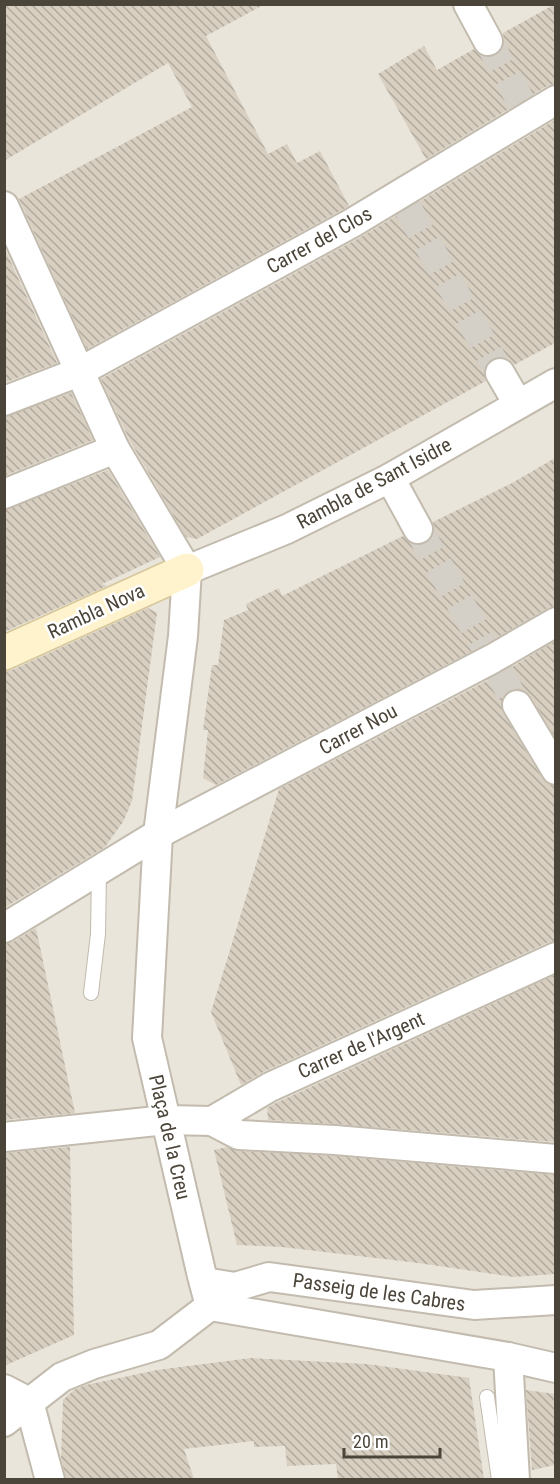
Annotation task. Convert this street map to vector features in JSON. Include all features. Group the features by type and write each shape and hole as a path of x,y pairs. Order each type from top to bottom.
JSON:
{"street":[{"path":"468,4 488,41"},
{"name":"Carrer del Clos","path":"4,401 79,372 404,201 526,111 555,100"},
{"path":"4,206 116,449 187,570"},
{"path":"500,373 518,404"},
{"name":"Rambla de Sant Isidre","path":"187,570 287,529 390,478 555,383"},
{"path":"4,494 116,449"},
{"path":"390,478 418,529"},
{"name":"Rambla Nova","path":"4,653 187,570"},
{"name":"Plaça de la Creu","path":"187,570 183,636 158,834 147,1038 207,1294"},
{"name":"Carrer Nou","path":"4,928 158,834 555,622"},
{"path":"517,705 555,770"},
{"name":"Carrer de l'Argent","path":"4,1137 166,1120 212,1120 270,1087 555,957"},
{"path":"212,1120 239,1136 335,1140 555,1160"},
{"name":"Passeig de les Cabres","path":"207,1294 269,1277 474,1305 555,1300"},
{"path":"4,1422 62,1377 94,1364 159,1345 207,1294 555,1368"},
{"path":"508,1357 515,1479"},
{"path":"4,1389 29,1402 50,1479"}],"lane":[{"path":"91,993 98,934 99,871"},
{"path":"487,1397 499,1479"}],"shaded area":[{"path":"5,5 555,5 555,1479 5,1479"}],"building":[{"path":"4,4 265,4 206,36 268,154 287,144 297,163 320,151 349,206 87,349 19,199 192,107 168,63 4,161"},
{"path":"555,4 555,84 547,86 426,159 378,74 424,46 437,70 474,49 480,55 495,56 502,49 503,33"},
{"path":"555,120 555,343 514,365 508,358 492,358 485,365 486,381 197,539 186,537 130,441 101,379 361,237"},
{"path":"4,247 57,363 4,383"},
{"path":"71,393 93,440 4,476 4,417"},
{"path":"555,458 555,606 216,785 203,778 208,730 203,730 212,665 218,665 224,620 248,610 246,604 279,588 282,596 403,536 410,543 425,544 432,537 433,522 512,483"},
{"path":"108,470 160,557 102,584 107,586 4,632 4,510"},
{"path":"148,608 157,613 132,801 123,822 105,847 4,908 4,671 12,670"},
{"path":"555,641 555,737 525,691 517,689 509,691 503,697 501,705 503,713 542,778 548,784 555,786 555,941 263,1072 241,1085 211,1012 279,789 500,674"},
{"path":"36,928 75,1113 4,1120 4,944 13,942"},
{"path":"555,975 555,1142 268,1120 267,1108 278,1102"},
{"path":"70,1147 74,1335 4,1366 4,1153"},
{"path":"227,1147 238,1151 334,1156 555,1175 555,1274 514,1277 282,1247 237,1245 214,1150"},
{"path":"251,1358 367,1364 469,1378 484,1479 338,1479 336,1464 287,1466 285,1446 254,1447 254,1441 184,1449 194,1479 66,1479 61,1458 63,1400 74,1390 86,1385 157,1370"},
{"path":"526,1390 555,1394 555,1465 532,1470"}],"tunnel":[{"path":"488,41 523,105"},
{"path":"407,207 500,373"},
{"path":"418,529 484,645"},
{"path":"497,668 517,705"}]}
